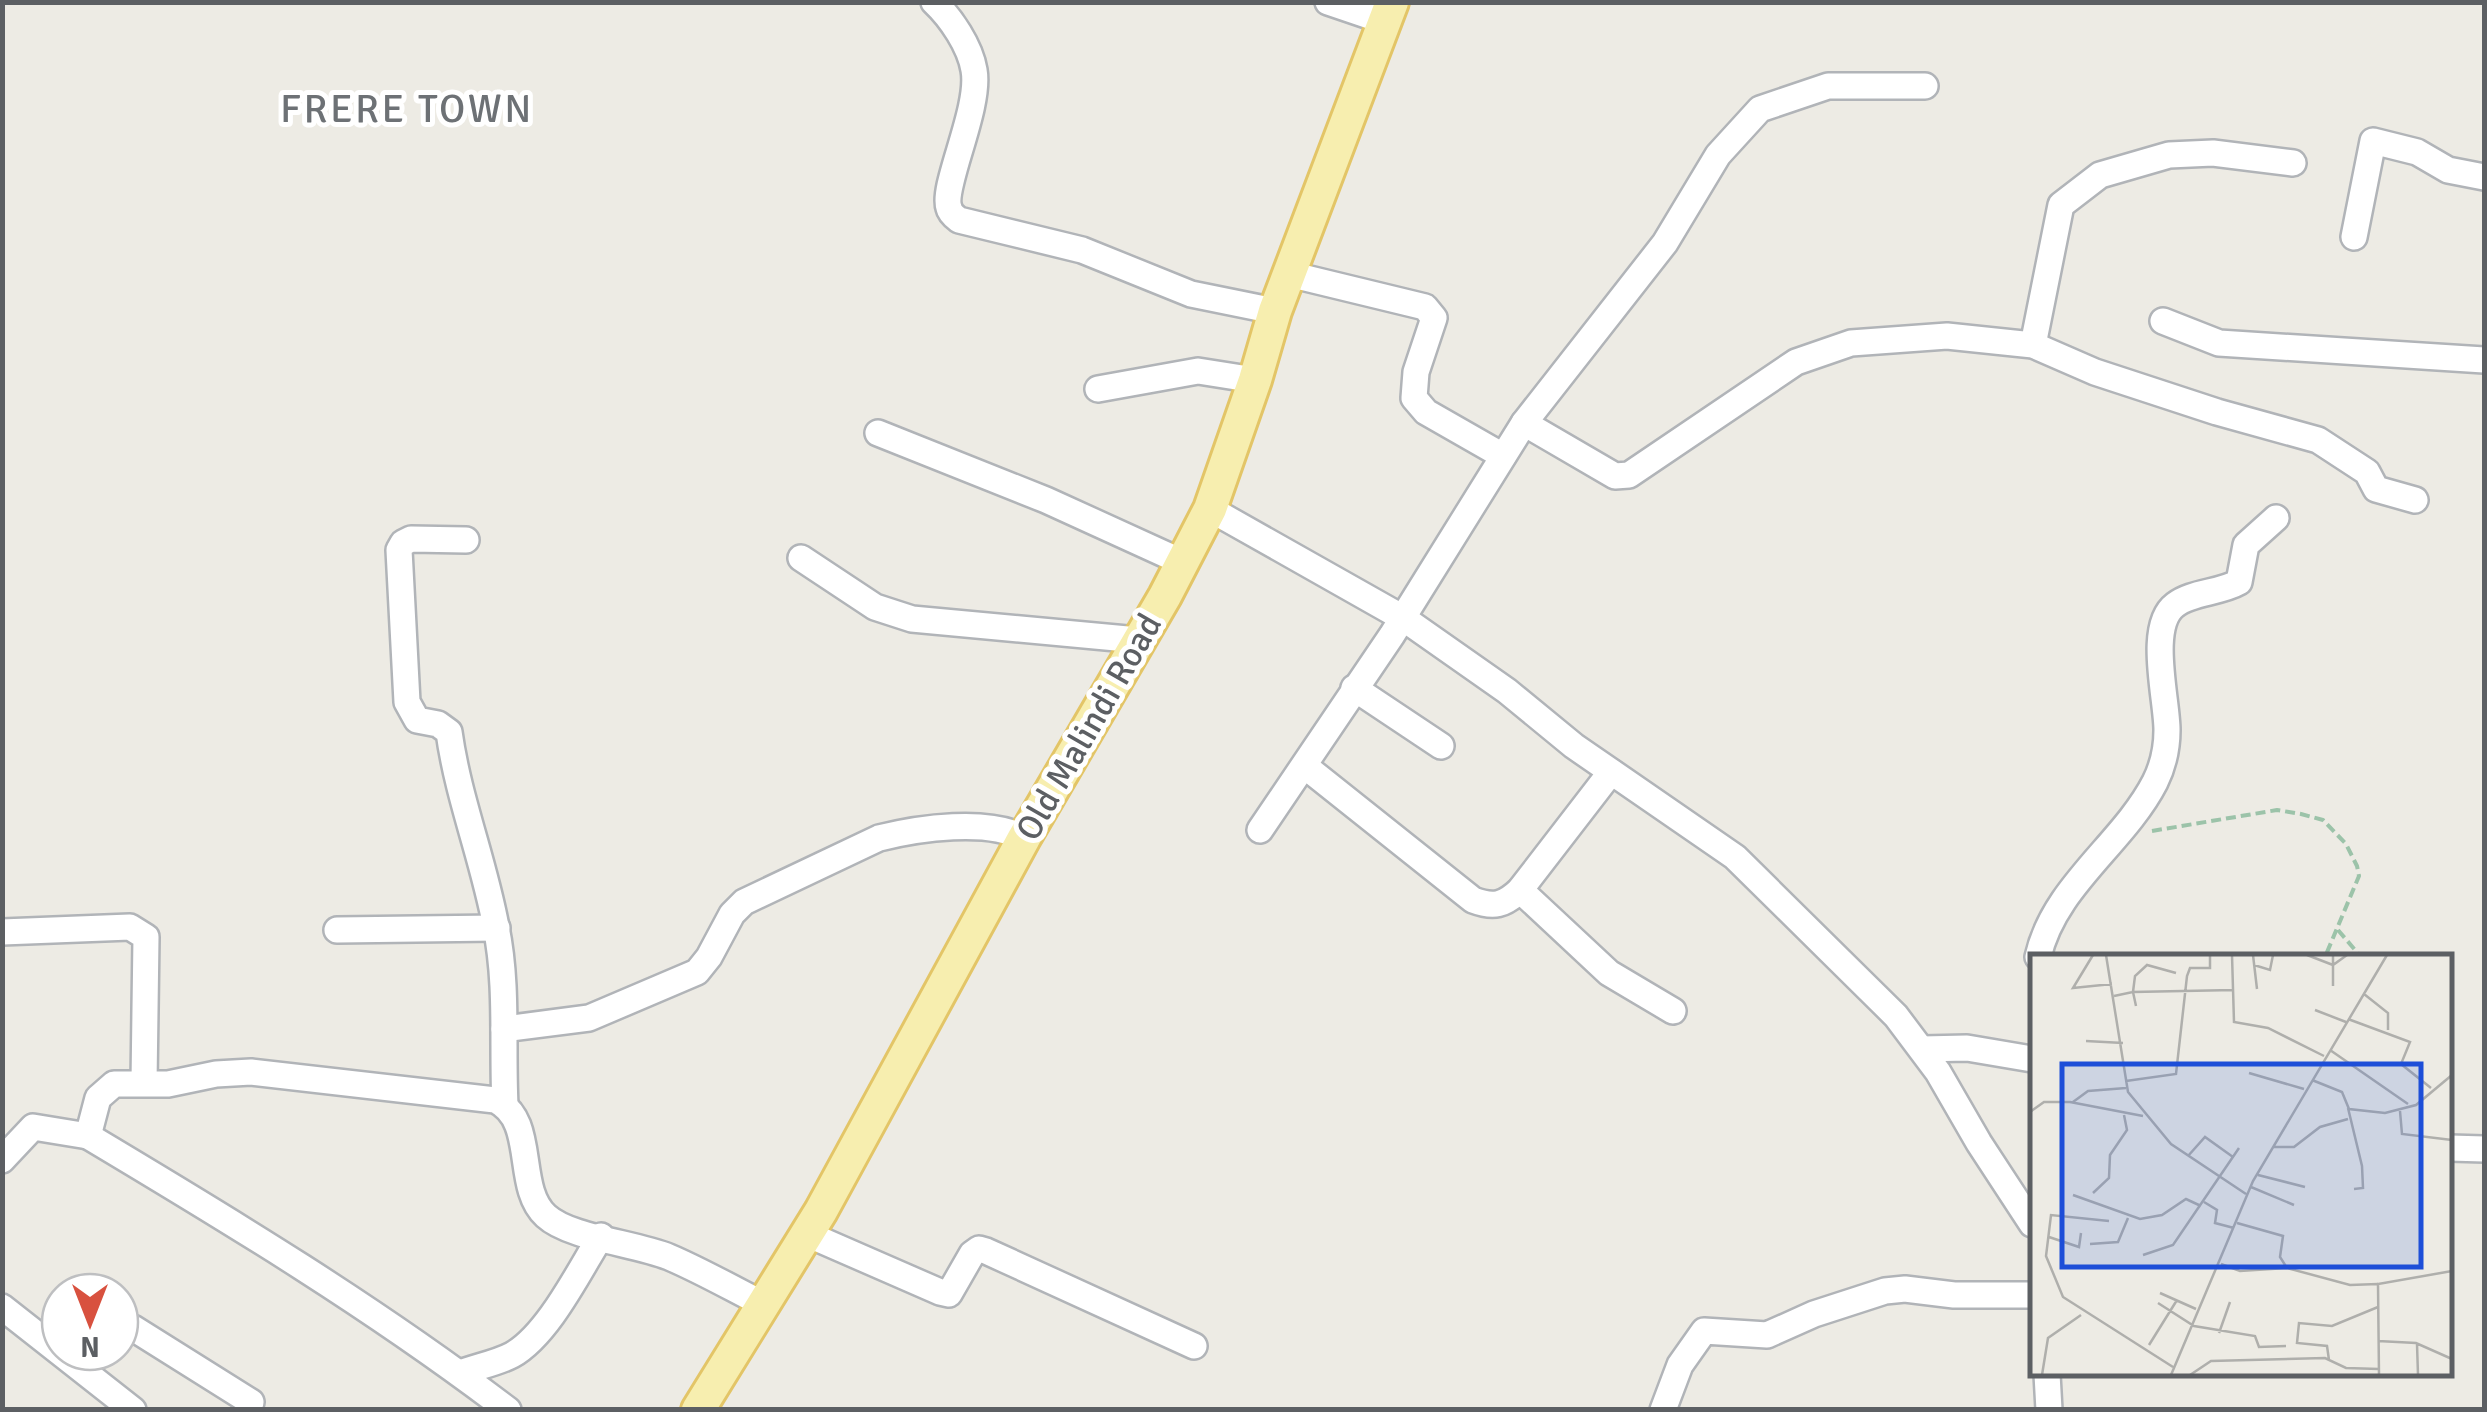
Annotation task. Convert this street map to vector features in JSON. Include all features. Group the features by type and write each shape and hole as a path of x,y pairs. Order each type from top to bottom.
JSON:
{"main road":[{"name":"Old Malindi Road","path":"698,1410 807,1234 1210,508 1275,311 1388,12"}],"street":[{"path":"934,2 966,46 975,71 970,122 947,196 949,211 958,220 1082,250 1191,294 1275,311"},
{"path":"1328,2 1388,12"},
{"path":"1260,830 1403,618 1524,423 1665,243 1718,155 1760,109 1828,86 1926,86"},
{"path":"2354,236 2373,141 2417,152 2448,170 2484,177"},
{"path":"2032,345 2061,205 2100,175 2169,155 2213,152 2293,163"},
{"path":"1289,274 1426,307 1434,318 1416,372 1414,398 1426,412 1503,456"},
{"path":"2163,321 2219,342 2484,360"},
{"path":"1524,423 1615,476 1628,476 1796,362 1850,343 1947,336 2032,345 2095,372 2318,440 2366,472 2376,489 2416,500"},
{"path":"1098,388 1198,372 1255,380"},
{"path":"878,433 1046,500 1182,562"},
{"path":"1210,508 1403,618 1507,691 1611,772 1735,857 1876,994 1922,1049 2030,1221"},
{"path":"2039,954 2044,932 2066,897 2126,828 2156,780 2167,741 2160,644 2164,621 2176,603 2239,582 2246,544 2276,518"},
{"path":"466,540 411,539 399,550 407,702 416,720 438,724 449,732 453,763 497,928 506,1105 514,1116 540,1210 570,1230 667,1256 765,1305"},
{"path":"801,558 875,608 912,619 1138,640"},
{"path":"1354,688 1442,746"},
{"path":"1306,766 1473,900 1497,906 1520,890 1611,772"},
{"path":"504,1028 589,1018 696,972 709,957 724,925 744,902 879,838 988,826 1008,829 1024,838"},
{"path":"1520,890 1609,973 1673,1011"},
{"path":"2,932 130,928 146,938 144,1083"},
{"path":"337,930 497,928"},
{"path":"1922,1049 1967,1048 2030,1059"},
{"path":"88,1136 98,1098 114,1084 168,1084 216,1074 251,1072 470,1096 506,1105"},
{"path":"2,1160 33,1127 88,1136 385,1319 508,1410"},
{"path":"2452,1148 2484,1149"},
{"path":"807,1234 950,1294 972,1254 986,1250 1194,1346"},
{"path":"460,1373 513,1355 532,1338 550,1317 600,1236"},
{"path":"1663,1410 1680,1365 1704,1331 1766,1335 1814,1314 1895,1290 2030,1295"},
{"path":"2,1307 40,1331"},
{"path":"140,1332 250,1402"},
{"path":"97,1372 134,1410"},
{"path":"2047,1377 2050,1410"}],"path":[{"path":"2126,828 2144,833 2167,826 2278,810 2323,820 2346,844 2359,876 2326,954"},
{"path":"2337,928 2359,954"}],"district":[{"name":"FRERE TOWN","path":"407,109"}]}
